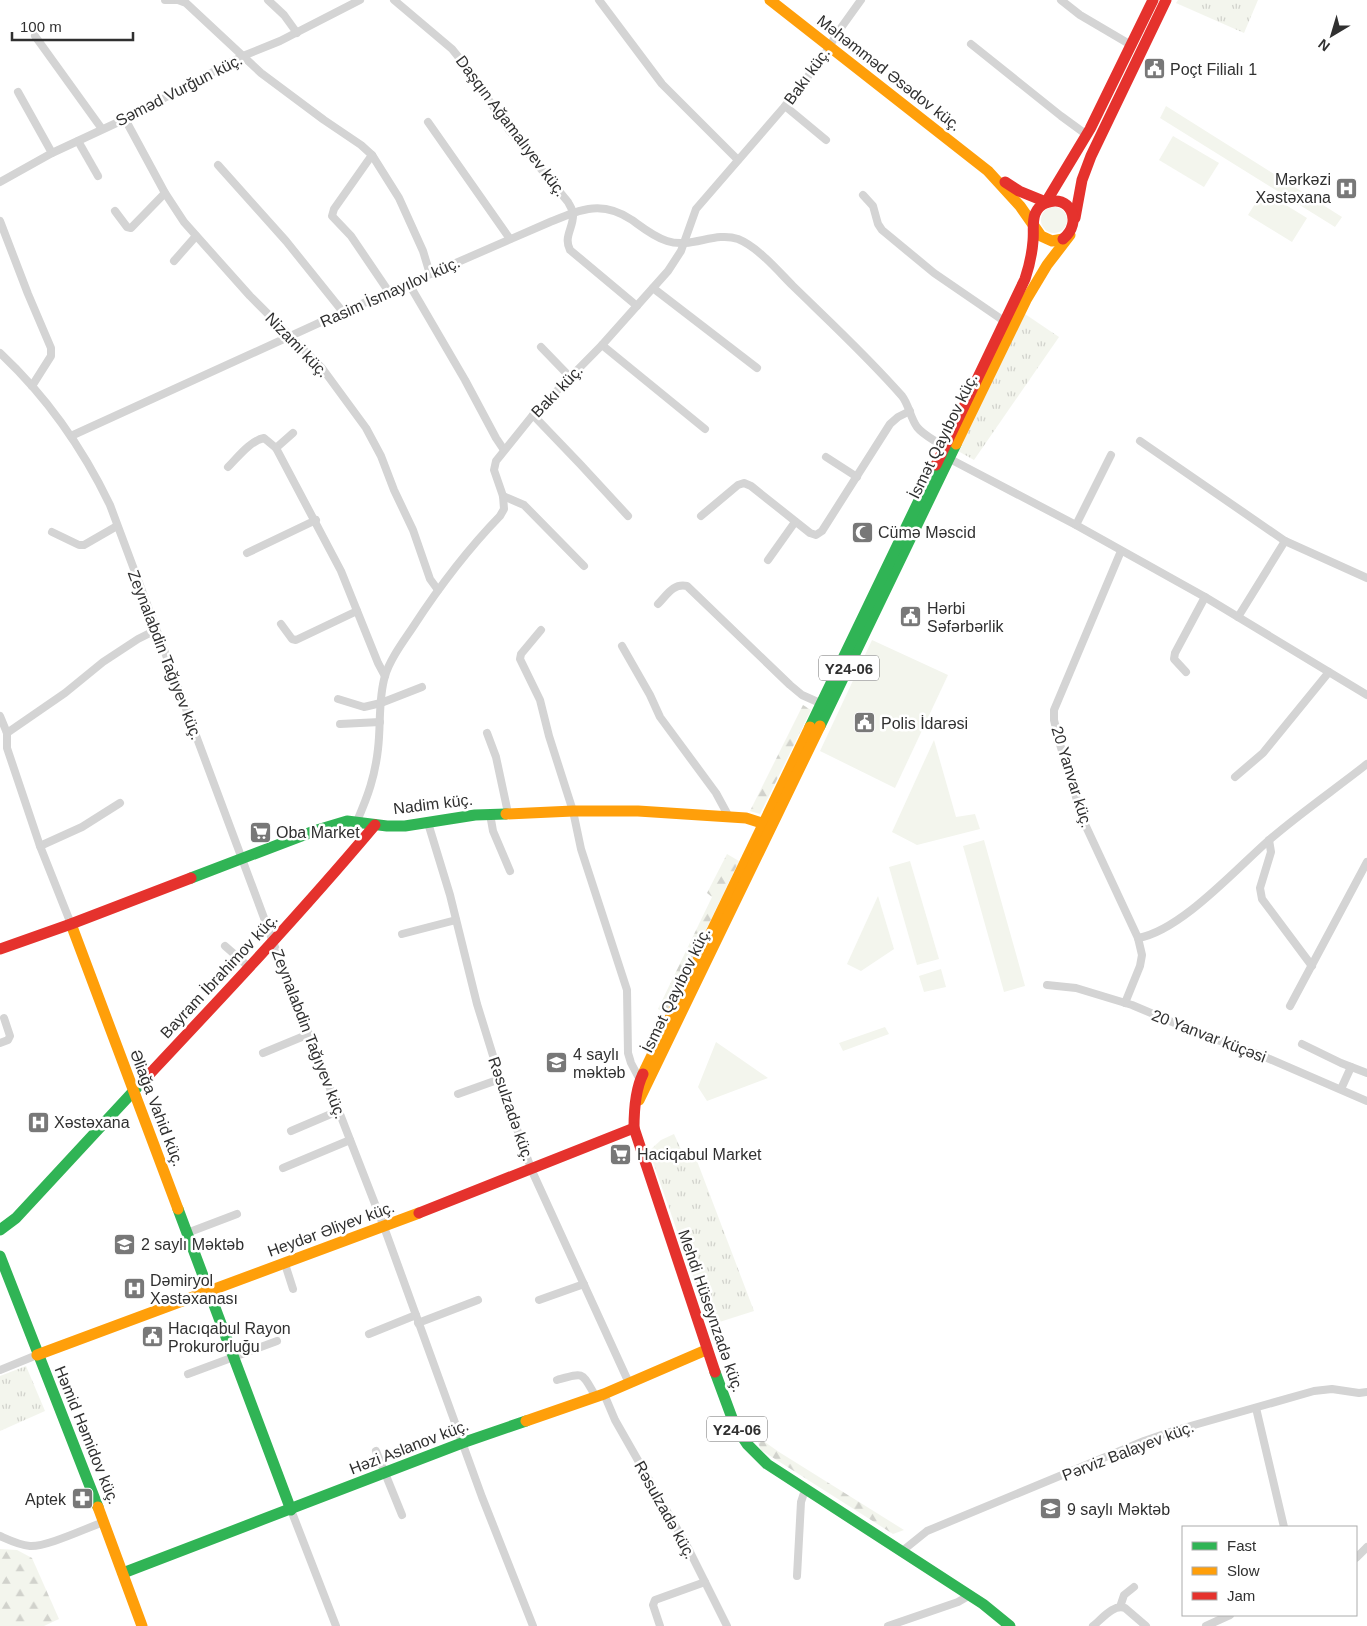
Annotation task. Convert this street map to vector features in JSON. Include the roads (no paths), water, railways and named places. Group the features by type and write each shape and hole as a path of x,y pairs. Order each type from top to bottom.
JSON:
{"main road":[{"name":"Məhəmməd Əsədov küç.","path":"770,0 988,172"},
{"path":"988,172 1016,201 1038,233 1048,240 1060,240 1070,234 1075,223 1082,180 1090,156 1166,0"},
{"path":"1035,227 1035,216 1071,164 1087,135 1131,45 1150,1"},
{"path":"988,172 1019,190 1046,202 1058,201 1064,203 1072,211 1075,223"},
{"name":"İsmət Qayıbov küç.","path":"636,1107 649,1083 767,825 820,703 1025,279 1033,250 1035,227"},
{"name":"İsmət Qayıbov küç.","path":"636,1107 640,1080 950,459 1026,300 1047,265 1070,234"},
{"name":"Nadim küç.","path":"0,949 71,924 338,822 357,821 375,825 396,826 490,814 638,811 746,818 767,825"},
{"name":"Bayram İbrahimov küç.","path":"0,1230 16,1218 273,942 375,825"},
{"name":"Əliağa Vahid küç.","path":"71,924 291,1510"},
{"name":"Mehdi Hüseynzadə küç.","path":"636,1107 634,1112 634,1128 706,1350 726,1405 735,1426 746,1444 767,1464 804,1490 970,1595 992,1610 1010,1626"},
{"name":"Heydər Əliyev küç.","path":"37,1355 384,1228 532,1171 634,1128"},
{"name":"Həmid Həmidov küç.","path":"0,1256 37,1355 104,1522 142,1626"},
{"name":"Həzi Aslanov küç.","path":"123,1573 462,1444 600,1395 706,1350"}],"street":[{"path":"165,0 178,0 186,3 282,89 361,145 372,155 399,198 423,251 430,274"},
{"path":"268,0 284,15 297,33"},
{"name":"Səməd Vurğun küç.","path":"0,182 52,153 125,118 243,56 297,33 360,0"},
{"name":"Daşqın Ağamalıyev küç.","path":"394,0 452,49 509,130 568,202 573,213 567,239 570,250 637,306"},
{"path":"599,0 662,84 738,160"},
{"name":"Bakı küç.","path":"503,496 494,470 496,460 533,415 602,345 675,262 684,244 696,209 785,106 830,46 861,0"},
{"path":"1061,0 1080,15 1131,45"},
{"path":"35,36 102,129"},
{"path":"971,44 1087,135"},
{"path":"18,92 52,153"},
{"path":"785,106 826,140"},
{"name":"Nizami küç.","path":"125,118 165,193 196,236 290,337 322,368 366,428 381,456 394,490 413,530 430,579 438,590"},
{"path":"428,122 510,239"},
{"path":"78,141 98,176"},
{"path":"372,155 334,209 332,216 351,236 389,292"},
{"path":"218,165 286,242 343,312"},
{"path":"115,211 127,228 131,228 165,193"},
{"path":"863,195 873,206 878,224 882,230 934,273 1004,321"},
{"name":"İsmət Qayıbov küç.","path":"573,213 601,207 626,216 654,236 669,242 684,244 722,237 738,239 750,246 855,346 902,397 917,427 944,447"},
{"name":"Rasim İsmayılov küç.","path":"71,436 343,312 573,213"},
{"path":"0,221 51,348 51,356 32,386"},
{"path":"174,261 196,236"},
{"path":"408,284 504,450"},
{"path":"653,288 757,368"},
{"path":"602,345 705,429"},
{"path":"540,347 570,376"},
{"name":"Zeynalabdin Tağıyev küç.","path":"0,353 32,386 71,436 99,483 118,526 273,942 384,1228 462,1444 533,1626"},
{"path":"701,516 738,485 744,483 751,486 810,533 816,535 822,531 890,424 898,417 910,411"},
{"path":"533,415 628,516"},
{"path":"276,448 293,433"},
{"path":"228,467 250,445 259,439 264,438 276,448 316,520 341,571 385,676"},
{"path":"1140,442 1285,541 1367,578"},
{"path":"1076,525 1111,455"},
{"path":"826,457 857,477"},
{"path":"950,459 1076,525 1205,597 1367,695"},
{"path":"357,821 374,779 385,676 397,651 438,590 463,557 500,516 504,508 503,496 524,505 584,566"},
{"path":"247,553 316,520"},
{"path":"768,560 795,522"},
{"path":"52,532 79,545 84,545 118,526"},
{"path":"1238,617 1285,541"},
{"name":"20 Yanvar küç.","path":"1121,551 1054,710 1054,720 1083,820 1138,938 1142,955 1140,966 1125,1003"},
{"path":"658,604 674,587 680,585 687,586 790,685 802,694 820,703"},
{"path":"1186,672 1174,659 1175,653 1205,597"},
{"path":"281,624 292,639 296,640 358,611"},
{"path":"0,716 8,733 65,693 103,662 138,639 156,630"},
{"path":"541,630 521,654 520,660 540,700 549,736 573,811 581,849 627,990 628,1053 640,1080"},
{"path":"622,646 650,695 660,717 716,793 729,817"},
{"path":"1235,777 1263,753 1329,672"},
{"path":"338,699 364,707 381,703 422,687"},
{"path":"340,724 380,722"},
{"name":"Əliağa Vahid küç.","path":"8,733 6,748 40,846 71,924"},
{"path":"487,733 496,757 508,813"},
{"path":"0,754 6,748"},
{"path":"1138,938 1156,933 1186,914 1269,840 1367,764"},
{"path":"40,846 82,827 120,803"},
{"path":"490,814 493,831 510,871"},
{"name":"Rəsulzadə küç.","path":"428,823 456,920 477,1004 532,1171 629,1383"},
{"path":"1269,840 1271,852 1260,888 1262,899 1312,966"},
{"path":"1290,1006 1367,862"},
{"path":"402,934 456,920"},
{"path":"225,946 249,967"},
{"name":"20 Yanvar küçəsi","path":"1047,985 1076,988 1125,1003 1203,1035 1258,1054 1367,1101"},
{"path":"0,1044 8,1040 10,1036 4,1018"},
{"path":"263,1053 309,1034"},
{"path":"1302,1044 1350,1067 1367,1072"},
{"path":"1341,1089 1350,1067"},
{"path":"458,1094 500,1078"},
{"path":"291,1131 338,1111"},
{"path":"283,1168 350,1140"},
{"path":"188,1234 237,1214"},
{"path":"285,1264 293,1289"},
{"path":"539,1300 584,1284"},
{"path":"369,1334 478,1300"},
{"path":"188,1374 277,1340"},
{"path":"0,1370 37,1355"},
{"name":"Rəsulzadə küç.","path":"557,1380 578,1374 583,1376 600,1395 688,1548 727,1626"},
{"name":"Pərviz Balayev küç.","path":"901,1552 927,1531 1172,1431 1314,1391 1332,1389 1359,1393 1367,1392"},
{"path":"1256,1408 1284,1526"},
{"path":"376,1451 402,1515"},
{"path":"797,1576 801,1502 804,1490"},
{"path":"291,1510 336,1626"},
{"path":"0,1536 30,1546 104,1522"},
{"path":"1357,1557 1367,1547"},
{"path":"660,1626 653,1605 655,1600 705,1582"},
{"path":"1120,1607 1124,1595 1134,1587"},
{"path":"888,1626 958,1602 970,1595"},
{"path":"1093,1626 1115,1608 1120,1607 1125,1608 1146,1626"},
{"path":"1206,1626 1228,1616"}],"place":[{"name":"Poçt Filialı 1","path":"1154,69"},
{"name":"Mərkəzi Xəstəxana","path":"1347,188"},
{"name":"Cümə Məscid","path":"862,532"},
{"name":"Hərbi Səfərbərlik","path":"911,617"},
{"name":"Polis İdarəsi","path":"865,723"},
{"name":"Oba Market","path":"260,832"},
{"name":"4 saylı məktəb","path":"557,1063"},
{"name":"Xəstəxana","path":"38,1122"},
{"name":"Haciqabul Market","path":"621,1154"},
{"name":"2 saylı Məktəb","path":"125,1244"},
{"name":"Dəmiryol Xəstəxanası","path":"134,1289"},
{"name":"Hacıqabul Rayon Prokurorluğu","path":"152,1337"},
{"name":"Aptek","path":"82,1499"},
{"name":"9 saylı Məktəb","path":"1051,1509"}]}
